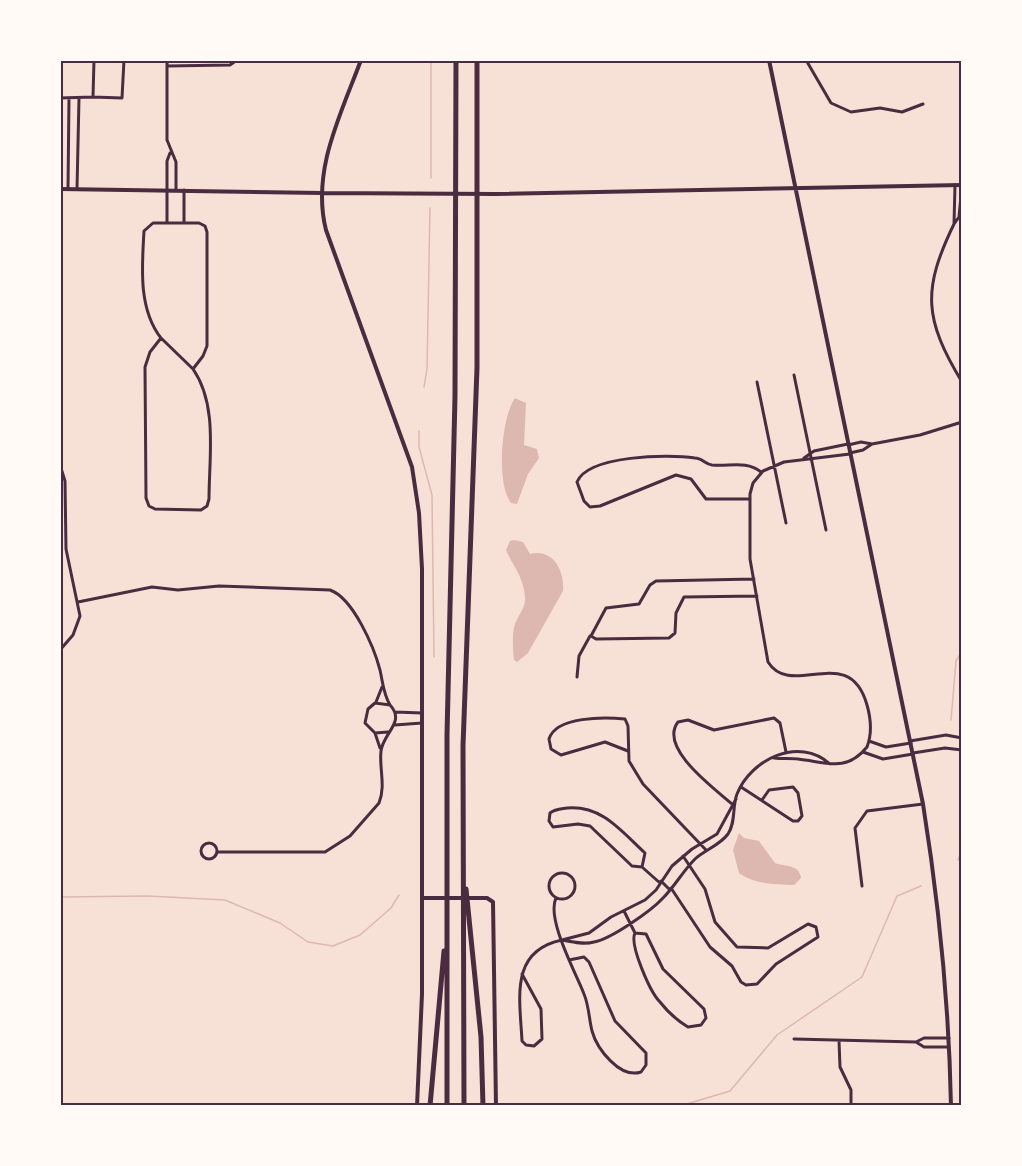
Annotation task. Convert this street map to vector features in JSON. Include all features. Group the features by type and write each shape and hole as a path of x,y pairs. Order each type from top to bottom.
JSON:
{"highway":[{"path":"447,1106 447,735 455,396 456,60"},
{"path":"464,1106 464,694 477,368 477,60"},
{"path":"463,859 480,1028 483,1106"},
{"path":"430,1106 432,1054 447,923"}],"street":[{"path":"93,97 94,60"},
{"path":"60,98 122,98 124,95 124,60"},
{"path":"167,60 167,140 176,162 176,190"},
{"path":"167,66 230,65 237,60"},
{"path":"361,60 328,149 322,193 326,230 405,445 415,483 421,535 422,1018 417,1106"},
{"path":"769,60 923,804 939,905 949,1038 951,1106"},
{"path":"806,60 831,103 850,112 880,108 902,112 923,104"},
{"path":"68,189 69,98"},
{"path":"77,189 79,98"},
{"path":"167,223 167,161 170,152"},
{"path":"954,224 955,185"},
{"path":"60,189 495,194 962,185 959,217 937,264 931,300 946,358 962,382"},
{"path":"184,190 184,223"},
{"path":"161,338 150,352 145,367 146,498 149,506 155,509 201,510 207,506 208,401 202,383 193,369 161,338 148,316 145,304 144,234 148,224 202,224 207,232 207,346 193,369"},
{"path":"794,375 826,530"},
{"path":"757,382 786,523"},
{"path":"774,758 845,764 863,752 869,741 870,724 867,704 853,682 825,671 787,677 771,667 765,654 758,596 750,559 752,519 750,499 753,483 761,472 774,465 804,458 810,453 848,444 861,442 872,444 920,435 962,422"},
{"path":"804,458 811,460 850,453 863,450 872,444"},
{"path":"750,499 706,499 689,478 676,474 593,507 584,501 577,482 587,470 630,458 697,458 710,465 748,465 761,472"},
{"path":"60,465 65,481 66,549 78,602 78,624 60,650"},
{"path":"577,677 579,656 606,608 639,604 650,585 656,581 754,579"},
{"path":"78,602 152,587 178,590 219,586 330,590 342,595 353,610 379,667 382,687 395,712 395,725"},
{"path":"591,635 596,639 669,638 675,633 676,613 684,597 758,596"},
{"path":"382,687 375,703 368,709 364,718 367,728 375,733 388,732"},
{"path":"375,703 390,705"},
{"path":"395,712 422,713"},
{"path":"628,751 609,742 557,754 550,749 549,739 554,729 572,722 624,718 628,726 629,761 647,789 702,843 706,850"},
{"path":"732,804 682,758 674,735 678,722 688,720 714,730 774,718 780,723 786,752"},
{"path":"381,750 388,732 395,725 422,723"},
{"path":"217,852 325,852 338,846 379,802 382,795 381,750 375,733"},
{"path":"869,741 886,747 946,735 962,738"},
{"path":"863,752 883,759 945,748 962,750"},
{"path":"562,940 594,942 658,903 690,865 729,833 736,799 741,787 753,771 786,752 812,754 830,764"},
{"path":"741,787 793,821 798,821 802,816 798,793 793,787 769,790 762,800"},
{"path":"522,974 542,1012 542,1039 534,1046 526,1045 522,1041 522,974 526,962 537,950 589,933 645,900 683,856 721,829 736,799"},
{"path":"862,886 855,828 867,811 923,804"},
{"path":"642,867 645,853 599,812 581,807 550,813 549,821 553,826 578,824 590,826 632,866 642,867 671,889 710,947 732,966 741,982 746,985 757,984 776,964 818,937 816,927 808,924 768,948 740,949 726,938 715,922 705,889 683,856"},
{"path":"209,843 214,845 217,852 213,859 207,860 202,856 201,850 209,843"},
{"path":"566,873 573,879 574,891 564,899 556,898 550,892 551,879 557,874 566,873"},
{"path":"422,898 492,900 495,912 496,1106"},
{"path":"556,898 554,911 569,960 586,1000 592,1031 602,1049 624,1071 641,1072 646,1065 646,1053 615,1021 589,962 584,957 569,960"},
{"path":"624,911 635,933"},
{"path":"635,933 647,936 663,969 704,1009 706,1018 701,1025 688,1027 657,999 634,948 632,938 635,933"},
{"path":"794,1039 916,1042 924,1038 949,1038"},
{"path":"839,1040 840,1067 850,1090 851,1106"},
{"path":"916,1042 924,1047 949,1047"}],"shaded area":[{"path":"515,398 526,403 524,445 537,449 539,458 528,474 517,504 511,503 506,494 502,467 506,420"},
{"path":"510,541 523,542 530,554 545,554 551,558 560,569 563,583 563,591 528,653 517,662 514,660 513,631 525,597 520,578 506,550"},
{"path":"739,833 744,838 759,841 775,863 795,868 801,878 794,885 773,884 752,880 739,873 733,850"}],"waterway":[{"path":"431,60 431,178"},
{"path":"424,387 427,369 430,208"},
{"path":"419,431 419,447 432,495 434,657"},
{"path":"951,720 956,661 962,651"},
{"path":"958,860 962,849"},
{"path":"680,1106 730,1091 777,1035 862,977 897,896 921,886"},
{"path":"60,897 148,896 225,900 280,923 308,942 333,946 360,935 391,908 399,895"}]}
